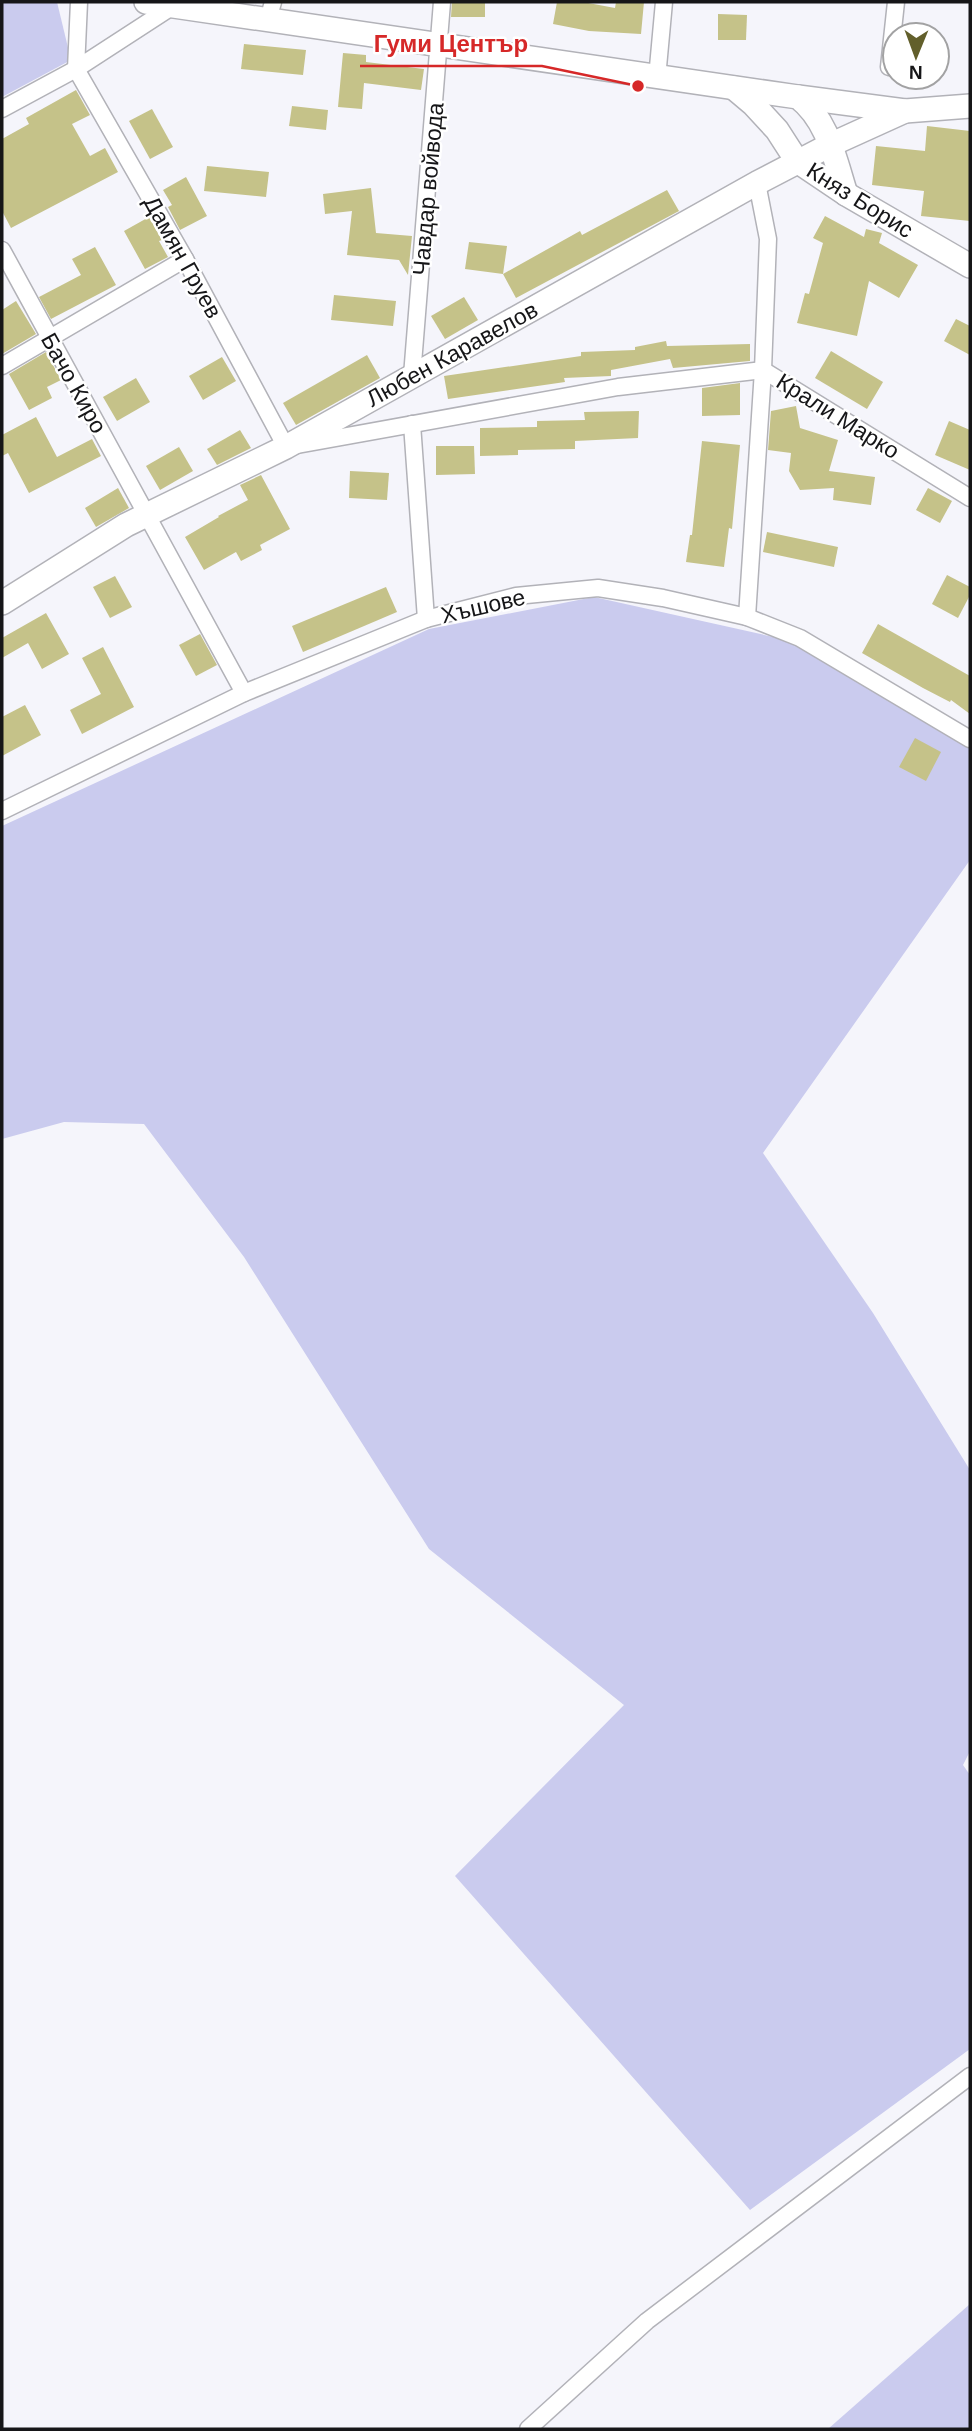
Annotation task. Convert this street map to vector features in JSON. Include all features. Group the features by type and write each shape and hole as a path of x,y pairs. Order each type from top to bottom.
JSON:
{"street":[{"path":"76,69 79,2"},
{"path":"146,2 270,11 440,44 657,78 905,111 970,106"},
{"name":"Чавдар войвода","path":"412,376 442,2"},
{"path":"657,78 664,2"},
{"path":"894,21 896,2"},
{"path":"2,109 76,69 173,6"},
{"name":"Дамян Груев","path":"76,69 185,260 286,447"},
{"name":"Княз Борис","path":"734,88 777,130 797,161 846,194 970,266"},
{"path":"798,97 809,106 819,121 846,194"},
{"name":"Любен Каравелов","path":"2,603 125,525 286,447 797,161 905,111"},
{"path":"747,617 763,370 768,239 757,183"},
{"name":"Бачо Киро","path":"2,250 244,693"},
{"path":"2,366 185,260"},
{"name":"Крали Марко","path":"286,447 618,387 763,370 970,498"},
{"path":"412,424 426,619"},
{"name":"Хъшове","path":"2,811 244,693 426,619 516,596 598,588 663,598 747,617 800,638 970,739"},
{"path":"528,2429 647,2321 970,2076"}],"shaded area":[{"path":"2,2 57,2 71,60 2,97"},
{"path":"594,597 796,642 970,745 970,860 763,1153 873,1313 970,1470 970,1751 963,1765 970,1775 970,2049 750,2210 455,1876 624,1705 429,1549 244,1257 144,1124 64,1122 2,1139 2,826 429,629"},
{"path":"970,2304 970,2429 828,2429"}],"building":[{"path":"452,2 485,2 485,17 451,17"},
{"path":"557,2 583,2 615,8 616,2 644,2 641,34 589,31 553,24"},
{"path":"718,14 747,15 746,40 718,40"},
{"path":"244,44 306,50 303,75 241,69"},
{"path":"343,53 366,55 366,62 424,69 421,90 364,83 362,109 338,107"},
{"path":"76,90 90,115 72,124 90,156 105,148 118,172 11,228 2,211 2,139 29,124 26,118"},
{"path":"292,106 328,110 326,130 289,126"},
{"path":"152,109 173,147 150,159 129,121"},
{"path":"927,126 970,131 970,221 921,216 924,191 872,185 876,146 925,151"},
{"path":"207,166 269,172 266,197 204,191"},
{"path":"186,177 207,216 180,230 168,207 172,205 163,190"},
{"path":"371,188 376,233 412,236 408,275 399,260 347,255 352,211 325,214 323,194"},
{"path":"667,190 679,211 516,298 503,274 580,231 582,235"},
{"path":"825,216 864,237 866,229 882,233 879,243 918,265 899,298 869,281 857,336 797,323 805,293 809,294 823,243 813,238"},
{"path":"149,217 168,257 145,269 124,231"},
{"path":"469,242 507,246 503,274 465,269"},
{"path":"95,247 116,285 51,319 39,297 81,275 72,259"},
{"path":"334,295 396,301 393,326 331,320"},
{"path":"464,297 478,320 445,339 431,316"},
{"path":"16,301 36,334 2,354 2,310"},
{"path":"956,319 970,326 970,355 944,341"},
{"path":"666,341 667,346 750,344 750,361 673,368 670,359 611,370 611,376 564,378 565,382 448,399 444,376 581,356 581,352 635,350 635,347"},
{"path":"831,351 883,382 867,409 815,378"},
{"path":"46,352 61,380 47,387 52,398 29,410 9,374"},
{"path":"367,355 380,378 296,425 283,403"},
{"path":"222,357 236,381 203,400 189,376"},
{"path":"136,378 150,402 117,421 103,397"},
{"path":"740,383 740,415 702,416 702,388"},
{"path":"796,406 800,428 838,440 829,471 875,477 871,505 833,500 834,488 800,490 789,471 791,453 768,450 771,411"},
{"path":"639,411 638,438 575,441 575,449 518,450 518,455 480,456 480,428 537,427 537,421 585,420 584,412"},
{"path":"36,417 57,457 92,439 101,456 29,493 8,453 2,456 2,435"},
{"path":"949,421 970,430 970,470 935,455"},
{"path":"240,430 251,448 217,465 207,449"},
{"path":"702,441 740,445 732,529 729,528 724,567 686,562 692,535"},
{"path":"436,446 474,446 475,474 436,475"},
{"path":"179,447 193,471 160,490 146,466"},
{"path":"350,471 389,473 387,500 349,498"},
{"path":"261,475 290,529 260,545 262,550 241,561 236,552 204,570 185,537 248,500 240,485"},
{"path":"118,488 129,508 96,527 85,508"},
{"path":"928,488 952,501 940,523 916,510"},
{"path":"767,532 838,547 834,567 763,552"},
{"path":"947,575 970,587 970,595 958,618 932,604"},
{"path":"115,576 132,607 110,618 93,587"},
{"path":"386,587 397,612 303,652 292,626"},
{"path":"46,613 69,654 42,669 28,643 2,658 2,638"},
{"path":"878,624 970,676 970,714 951,700 950,702 923,688 862,653"},
{"path":"200,634 217,665 196,676 179,645"},
{"path":"103,647 134,707 82,734 70,710 101,694 82,658"},
{"path":"25,705 41,735 2,756 2,717"},
{"path":"915,738 941,752 926,781 899,767"}],"place":[{"name":"Гуми Център","path":"638,86"}]}
